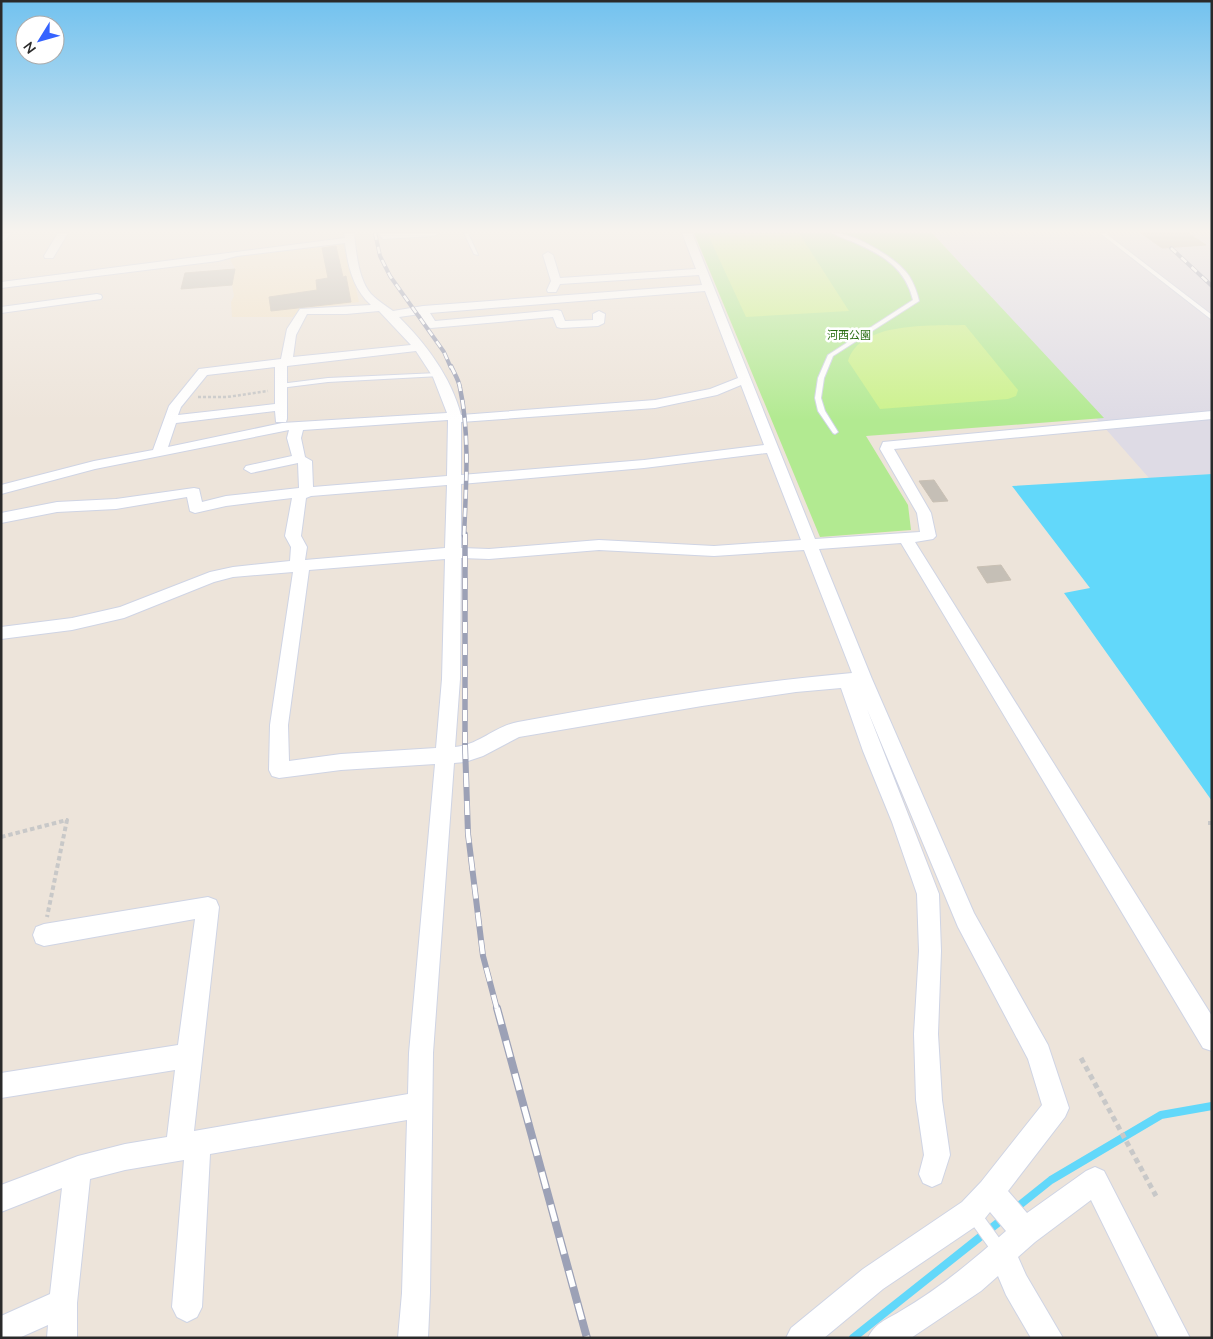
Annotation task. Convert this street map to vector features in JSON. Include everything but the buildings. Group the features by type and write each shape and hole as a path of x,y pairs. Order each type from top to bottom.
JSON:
{"street":[{"path":"368,295 386,311 418,347 450,397 455,418 451,679 419,1106 416,1293 413,1338"},
{"path":"545,300 548,295"},
{"path":"282,427 280,388 288,340 294,325 304,311 386,311 607,295"},
{"path":"712,295 810,546 855,680 872,751 902,822 928,894 930,951 926,1034 929,1100 937,1155 932,1174"},
{"path":"1,310 97,297"},
{"path":"423,309 431,325 557,313 561,325 598,322 599,314"},
{"path":"160,452 175,406 203,372 418,347"},
{"path":"1,490 94,465 213,443 282,427 455,418 655,404 713,392 744,380"},
{"path":"170,420 280,407"},
{"path":"1,633 72,624 124,612 218,575 233,572 454,553 489,554 599,545 714,551 810,546 928,536 924,513 886,449 888,444 1212,416"},
{"path":"297,426 294,438 299,459"},
{"path":"1,518 57,507 116,504 194,492 195,508 226,501 306,492 455,479 496,478 644,464 772,448"},
{"path":"251,469 299,459 304,462 306,492"},
{"path":"302,566 297,565 299,547 294,536 299,496 306,492"},
{"path":"905,538 1212,1040"},
{"path":"302,566 279,725 279,770 341,762 445,756 476,751 515,730 796,685 855,680"},
{"path":"801,1338 873,1279 973,1214 992,1193 1056,1108 1039,1054 966,920 855,680"},
{"path":"44,935 208,907 189,1055 187,1307"},
{"path":"1,1086 189,1055"},
{"path":"1,1199 78,1169 125,1157 419,1106"},
{"path":"62,1338 63,1303 78,1169"},
{"path":"883,1338 925,1313 971,1281 1000,1250 1095,1180 1175,1338"},
{"path":"992,1193 1024,1231"},
{"path":"1000,1250 1016,1285 1048,1338"},
{"path":"1,1331 63,1303"}],"lane":[{"path":"835,432 819,404 820,386 826,364 831,355 916,301 915,295"},
{"path":"1183,295 1212,318"},
{"path":"280,388 328,380 438,376"},
{"path":"973,1214 1000,1250"}],"path":[{"path":"184,397 226,397 280,388"},
{"path":"1,837 67,820 44,935"},
{"path":"1081,1058 1156,1196"}],"shaded area":[{"path":"357,295 359,302 299,310 293,317 232,317 231,302 234,296"},
{"path":"988,295 1212,295 1212,474 1149,478"}],"green space":[{"name":"河西公園","path":"720,295 990,295 1104,418 866,436 908,505 911,530 820,537"},
{"path":"736,295 839,295 849,311 746,317"},
{"path":"965,325 1018,390 1016,396 1008,399 880,409 848,361 855,348 881,332 916,326"}],"water":[{"path":"1212,474 1212,801 1064,593 1090,588 1012,486"}],"waterway":[{"path":"1016,1208 1051,1180 1161,1115 1212,1106"},
{"path":"853,1338 1004,1218"}],"railway":[{"path":"404,295 444,352 451,368"},
{"path":"451,366 458,379 465,424 466,499 464,536"},
{"path":"465,534 465,745"},
{"path":"465,745 468,834 483,956 497,1009"},
{"path":"497,1008 587,1338"}]}
